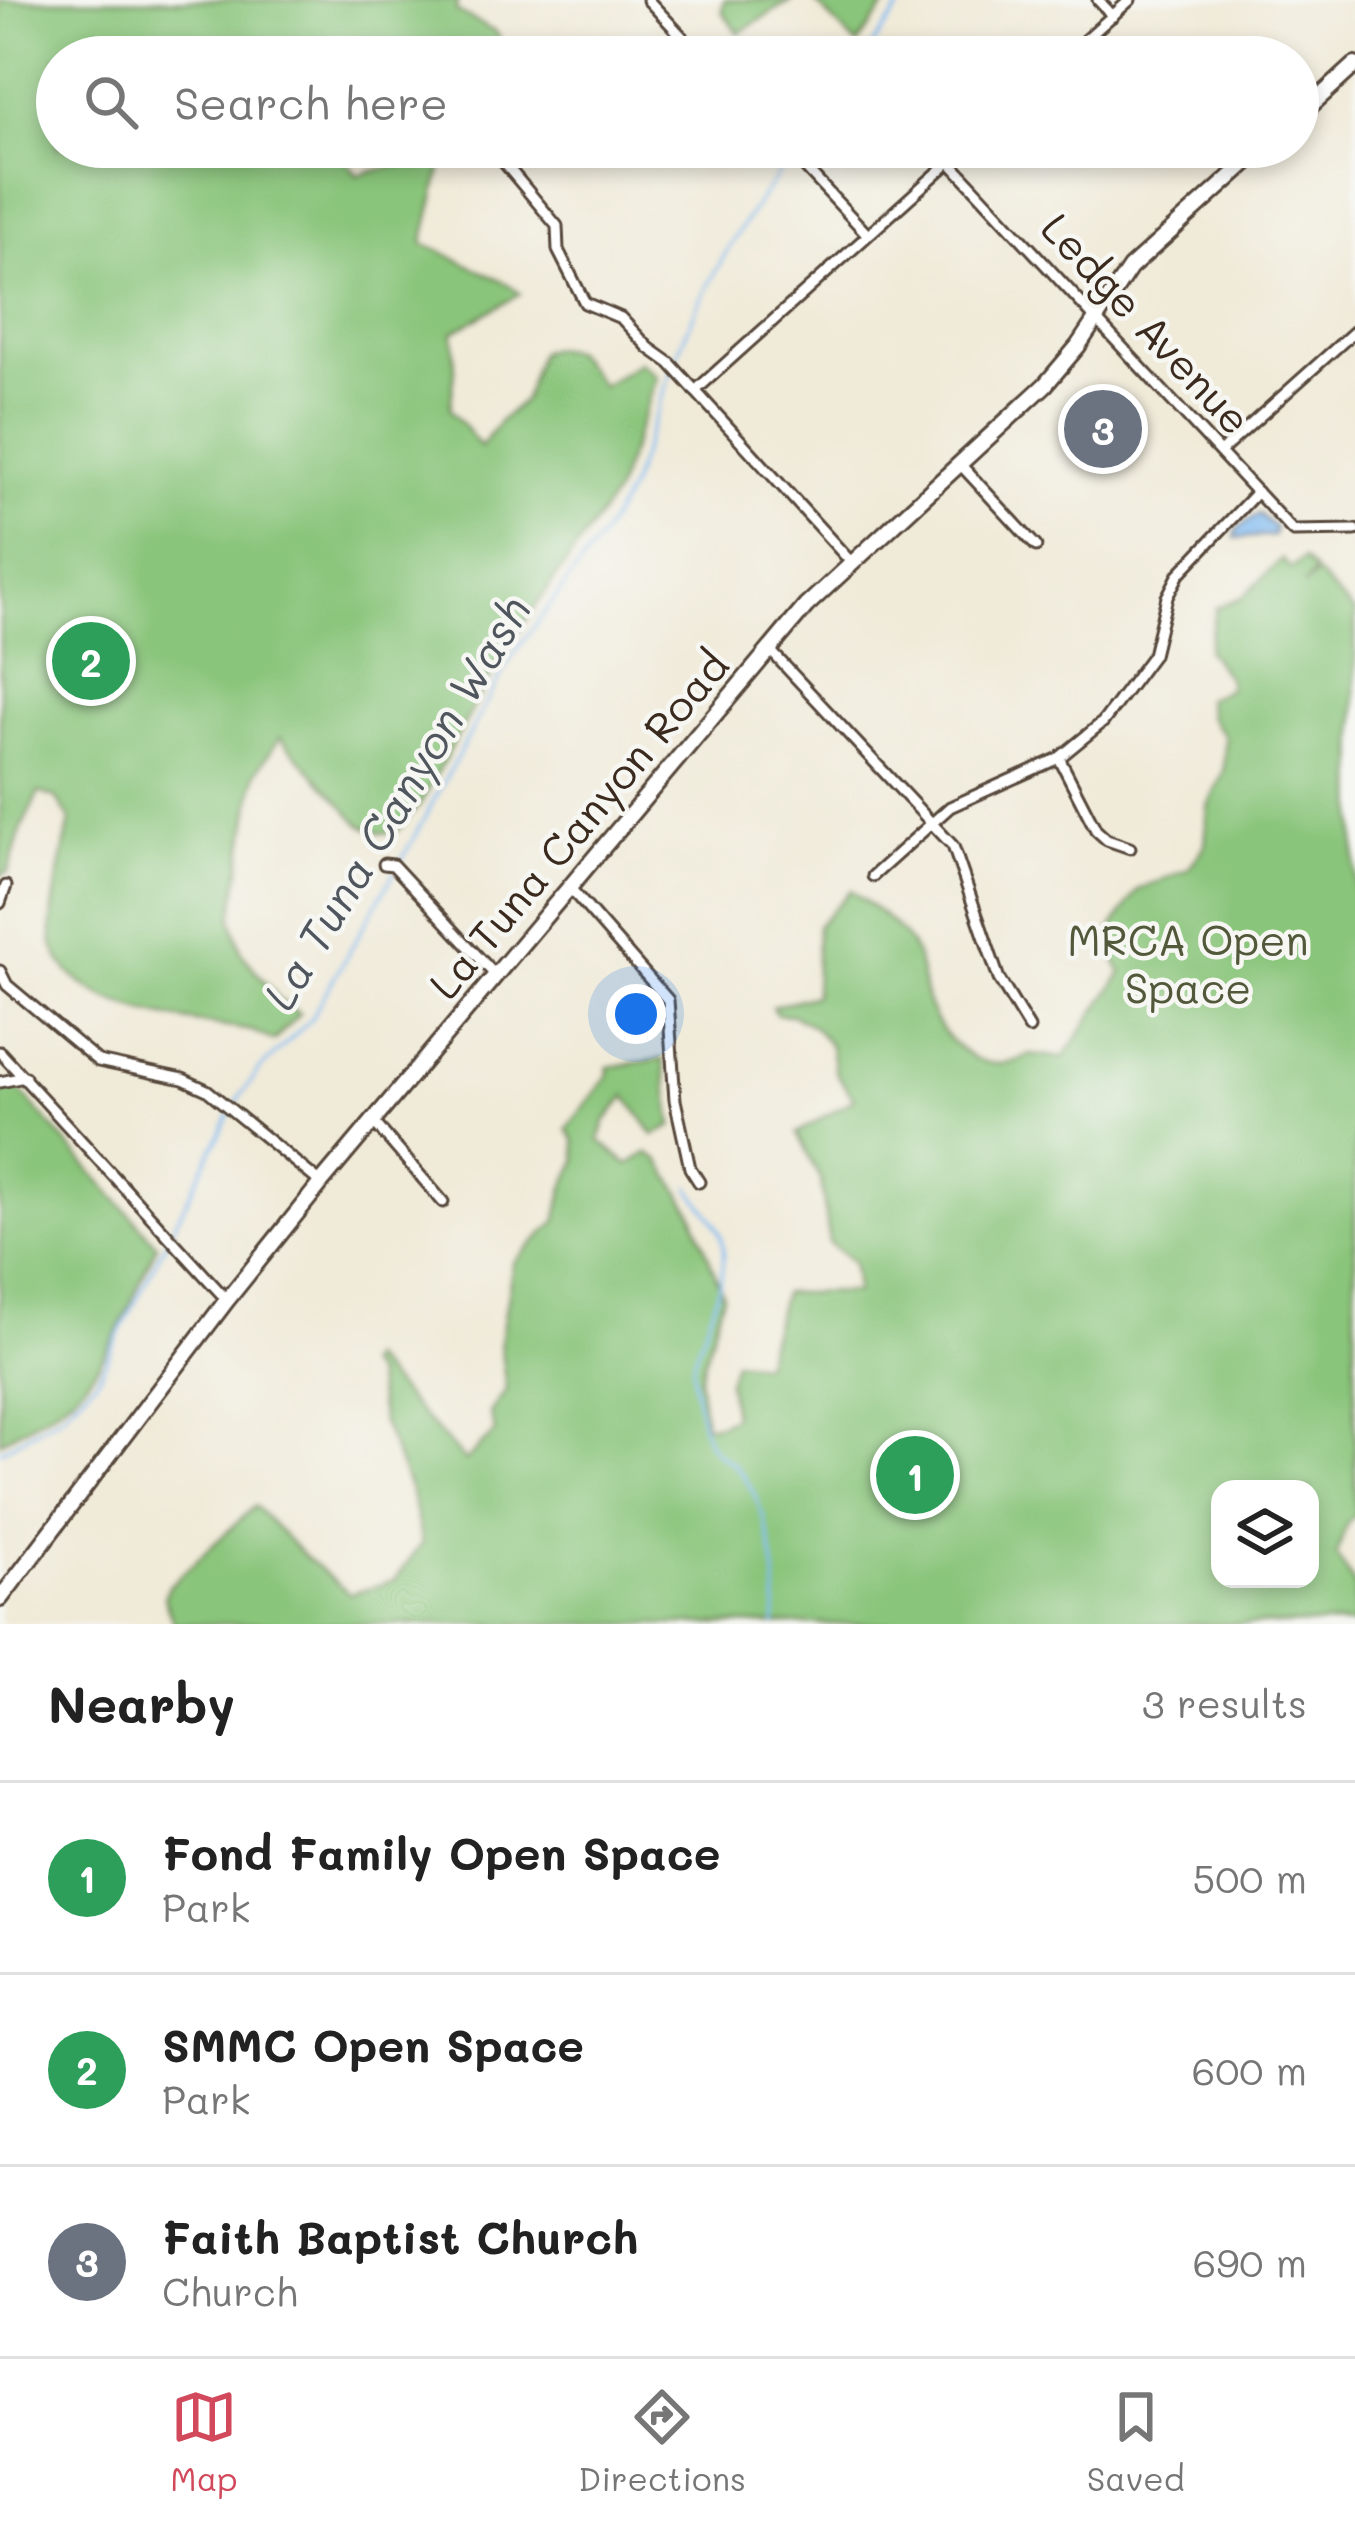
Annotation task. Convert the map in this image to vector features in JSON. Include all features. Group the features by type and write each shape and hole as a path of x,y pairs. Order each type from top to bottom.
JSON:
{"main road":[{"path":"1319,98 1355,65"},
{"name":"La Tuna Canyon Road","path":"0,1599 226,1300 770,650 850,561 1045,386 1136,262 1241,168"}],"street":[{"path":"648,0 681,36"},
{"path":"1099,0 1113,16"},
{"path":"1090,36 1130,0"},
{"path":"509,168 557,226 558,250 585,303 621,318 669,363 850,561"},
{"path":"806,168 867,234"},
{"path":"694,391 942,168"},
{"name":"Ledge Avenue","path":"957,168 1293,531 1355,530"},
{"path":"1220,452 1355,332"},
{"path":"959,464 1036,547"},
{"path":"873,876 968,797 1059,758 1102,722 1155,651 1167,597 1180,574 1257,492"},
{"path":"770,650 958,854 999,979 1029,1028"},
{"path":"1059,758 1096,830 1107,840 1130,848"},
{"path":"392,867 496,976"},
{"path":"0,903 6,886"},
{"path":"570,888 668,1000 675,1100 690,1168 699,1182"},
{"path":"0,971 3,988 98,1060 183,1079 208,1090 321,1183"},
{"path":"0,1052 226,1300"},
{"path":"0,1082 25,1077"},
{"path":"373,1121 443,1202"}],"green space":[{"path":"0,0 458,0 456,11 498,36 36,36 36,168 352,168 357,175 386,168 441,168 423,243 520,294 453,332 450,409 481,447 524,400 539,353 552,348 573,351 602,386 640,362 657,377 616,492 503,653 420,805 396,832 380,833 361,825 280,737 256,773 232,919 242,954 279,999 299,1014 274,1041 252,1031 140,1010 87,987 67,970 52,937 70,820 56,798 39,792 8,872 0,875"},
{"path":"724,0 792,0 739,33 722,11"},
{"path":"813,0 890,0 864,36 848,36"},
{"name":"MRCA Open Space","path":"1282,559 1291,569 1303,559 1315,571 1304,586 1317,574 1355,613 1355,1515 1347,1523 1336,1555 1355,1585 1355,1624 174,1624 164,1598 169,1586 255,1506 350,1594 395,1580 422,1543 411,1493 382,1422 374,1376 365,1365 369,1359 465,1461 495,1432 490,1413 506,1390 500,1342 513,1263 556,1222 564,1187 577,1161 575,1141 567,1129 609,1075 608,1067 663,1059 673,1126 654,1135 626,1096 605,1122 599,1140 628,1165 647,1153 660,1161 691,1210 723,1295 699,1379 705,1425 733,1417 728,1381 734,1361 763,1364 783,1293 856,1292 853,1262 829,1243 821,1181 797,1133 854,1099 835,1071 831,1046 814,1027 793,1015 776,1014 772,1007 815,995 817,926 851,890 908,941 935,1018 955,1045 968,1055 998,1064 1030,1054 1063,1058 1122,973 1108,934 1138,890 1188,869 1205,846 1208,806 1224,771 1225,737 1210,718 1206,699 1229,689 1228,678 1207,651 1217,607 1243,597"},
{"path":"14,1084 157,1245 111,1344 87,1380 56,1408 0,1442 0,1088"}],"water":[{"path":"1259,514 1275,528 1273,536 1235,538 1237,529"}],"waterway":[{"name":"La Tuna Canyon Wash","path":"879,36 906,0"},
{"name":"La Tuna Canyon Wash","path":"674,363 724,256 783,168"},
{"name":"La Tuna Canyon Wash","path":"399,865 510,659 601,537 629,490 671,372"},
{"name":"La Tuna Canyon Wash","path":"234,1106 258,1071 310,1020 394,873"},
{"name":"La Tuna Canyon Wash","path":"0,1451 62,1414 97,1379 230,1114"},
{"path":"690,1187 718,1228 723,1248 720,1281 693,1364 699,1409 710,1444 747,1481 764,1520 774,1563 775,1624"}],"place":[{"name":"Faith Baptist Church","path":"1103,429"},
{"name":"SMMC Open Space","path":"91,661"},
{"name":"Fond Family Open Space","path":"915,1475"}]}
